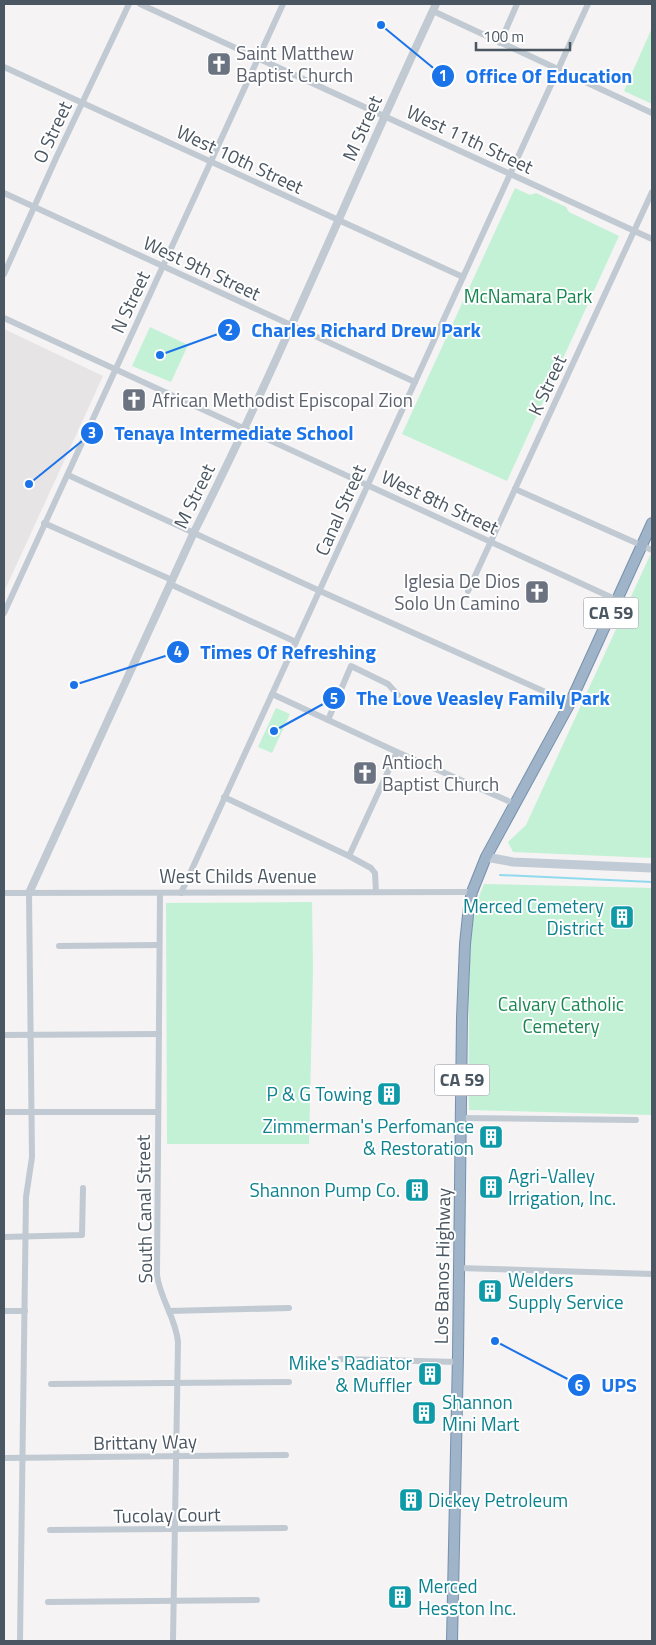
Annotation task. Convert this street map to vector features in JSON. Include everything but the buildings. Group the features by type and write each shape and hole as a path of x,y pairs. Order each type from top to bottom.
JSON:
{"highway":[{"name":"CA 59","path":"472,892 486,857 570,703 652,523"},
{"name":"Los Banos Highway","path":"452,1641 464,968 472,892"}],"main road":[{"path":"486,857 513,862 652,868"}],"street":[{"name":"O Street","path":"4,274 129,4"},
{"name":"West 11th Street","path":"140,4 652,239"},
{"name":"N Street","path":"4,613 283,4"},
{"path":"500,43 517,4"},
{"name":"Canal Street","path":"181,893 588,4"},
{"path":"435,8 500,43 652,113"},
{"name":"M Street","path":"29,893 194,532 244,429 435,8"},
{"name":"West 10th Street","path":"4,67 463,277"},
{"name":"K Street","path":"468,591 652,192"},
{"name":"West 9th Street","path":"4,193 415,382"},
{"name":"West 8th Street","path":"4,318 617,600"},
{"path":"68,475 570,703"},
{"path":"515,489 652,550"},
{"path":"44,523 296,642"},
{"path":"328,720 351,666 388,684 398,695"},
{"path":"272,694 515,804"},
{"path":"349,856 397,752"},
{"path":"224,797 371,868 375,873 376,892"},
{"name":"South Canal Street","path":"160,892 157,1275 161,1294 178,1334 173,1641"},
{"name":"West Childs Avenue","path":"4,893 472,892"},
{"path":"20,1641 26,1197 32,1157 29,893"},
{"path":"59,946 160,945"},
{"path":"4,1034 159,1034"},
{"path":"4,1112 158,1112"},
{"path":"461,1118 636,1120"},
{"path":"4,1237 82,1235 83,1188"},
{"path":"459,1268 652,1274"},
{"path":"169,1311 290,1308"},
{"path":"4,1311 25,1311"},
{"path":"340,1359 458,1362"},
{"path":"51,1384 290,1382"},
{"name":"Brittany Way","path":"4,1458 286,1455"},
{"name":"Tucolay Court","path":"50,1530 285,1528"},
{"path":"48,1602 257,1600"}],"shaded area":[{"path":"4,329 103,376 4,592"}],"green space":[{"path":"652,28 652,104 624,91"},
{"name":"McNamara Park","path":"515,188 530,195 536,193 566,207 569,212 619,236 507,481 402,434"},
{"path":"150,327 188,345 171,382 132,366"},
{"path":"652,551 652,858 513,852 508,842 526,825"},
{"path":"276,708 290,714 272,753 258,747"},
{"name":"Calvary Catholic Cemetery","path":"484,884 652,888 652,1115 469,1110 469,1006 472,928"},
{"path":"312,902 313,969 309,1144 167,1144 166,903"}],"waterway":[{"path":"500,875 652,882"}],"place":[{"name":"Office Of Education","path":"381,25"},
{"name":"Saint Matthew Baptist Church","path":"219,64"},
{"name":"Charles Richard Drew Park","path":"160,355"},
{"name":"African Methodist Episcopal Zion","path":"134,400"},
{"name":"Tenaya Intermediate School","path":"29,484"},
{"name":"Iglesia De Dios Solo Un Camino","path":"537,592"},
{"name":"Times Of Refreshing","path":"74,685"},
{"name":"The Love Veasley Family Park","path":"274,731"},
{"name":"Antioch Baptist Church","path":"365,773"},
{"name":"Merced Cemetery District","path":"622,917"},
{"name":"P & G Towing","path":"389,1094"},
{"name":"Zimmerman's Perfomance & Restoration","path":"491,1137"},
{"name":"Agri-Valley Irrigation, Inc.","path":"491,1187"},
{"name":"Shannon Pump Co.","path":"417,1190"},
{"name":"Welders Supply Service","path":"490,1291"},
{"name":"UPS","path":"495,1341"},
{"name":"Mike's Radiator & Muffler","path":"430,1374"},
{"name":"Shannon Mini Mart","path":"424,1413"},
{"name":"Dickey Petroleum","path":"411,1500"},
{"name":"Merced Hesston Inc.","path":"400,1597"}]}
